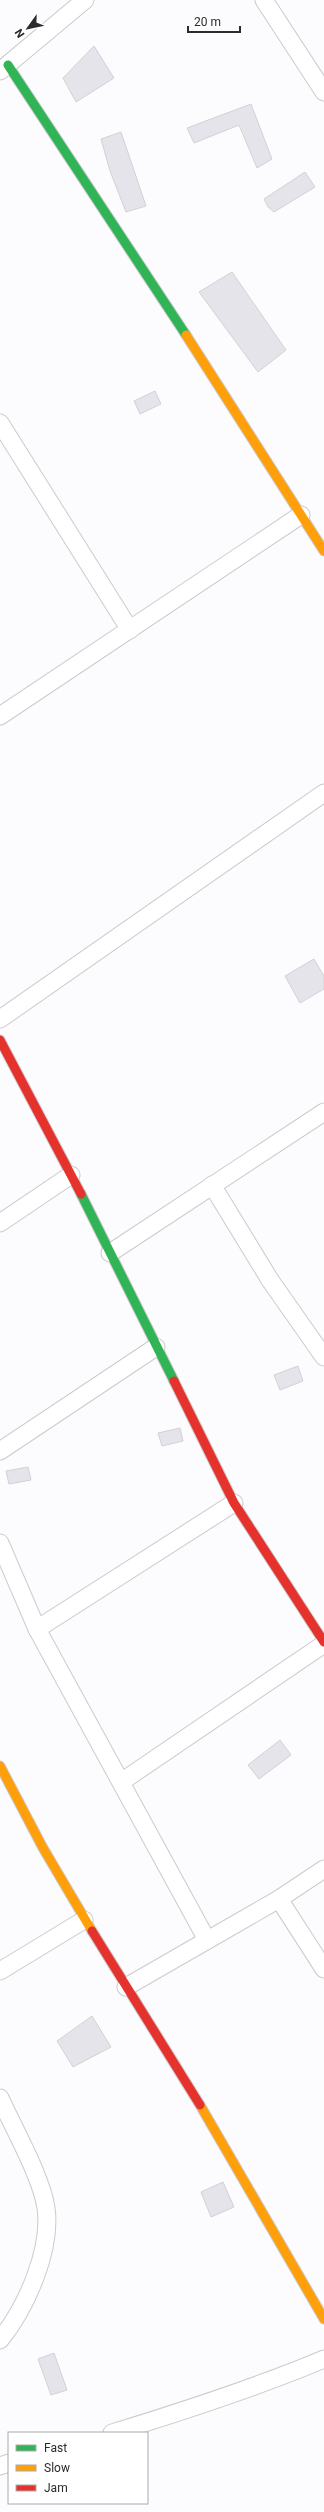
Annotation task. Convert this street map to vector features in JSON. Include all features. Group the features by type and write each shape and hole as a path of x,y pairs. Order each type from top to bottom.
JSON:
{"street":[{"path":"85,0 4,68 214,378 324,551"},
{"path":"264,0 324,92"},
{"path":"0,423 130,630"},
{"path":"0,716 301,516"},
{"path":"0,1019 324,793"},
{"path":"0,1040 71,1175 234,1502 324,1643 121,1782"},
{"path":"110,1254 324,1112"},
{"path":"0,1223 71,1175"},
{"path":"212,1185 270,1280 324,1357"},
{"path":"0,1450 156,1347"},
{"path":"37,1629 234,1502"},
{"path":"0,1543 37,1629 207,1940"},
{"path":"0,1766 24,1814 84,1920 226,2146 324,2319"},
{"path":"126,1987 279,1899 324,1870"},
{"path":"279,1899 324,1969"},
{"path":"0,1971 84,1920"},
{"path":"0,2098 34,2173 46,2206 48,2230 38,2267 16,2321 0,2340"},
{"path":"115,2432 206,2404 272,2381 324,2359"}],"building":[{"path":"94,46 114,78 76,102 63,78"},
{"path":"251,104 272,159 257,168 239,125 194,143 187,128"},
{"path":"121,132 146,206 126,212 110,171 101,139"},
{"path":"305,172 315,187 274,212 268,207 264,199"},
{"path":"232,272 286,350 258,372 199,292"},
{"path":"155,391 161,404 140,414 134,401"},
{"path":"314,959 324,976 324,989 300,1003 285,976"},
{"path":"298,1366 303,1381 280,1390 274,1375"},
{"path":"180,1428 183,1441 162,1446 158,1433"},
{"path":"28,1467 31,1480 9,1484 6,1471"},
{"path":"280,1740 291,1755 259,1779 248,1765"},
{"path":"92,2016 111,2047 73,2067 57,2041"},
{"path":"223,2182 234,2207 211,2217 201,2192"},
{"path":"54,2353 67,2390 51,2395 38,2359"}],"traffic: fast":[{"path":"8,65 186,335"},
{"path":"81,1194 174,1381"}],"traffic: slow":[{"path":"186,335 324,551"},
{"path":"0,1766 43,1848 92,1931"},
{"path":"200,2105 324,2319"}],"traffic: jam":[{"path":"0,1040 81,1194"},
{"path":"174,1381 234,1503 324,1642"},
{"path":"92,1931 200,2105"}]}
